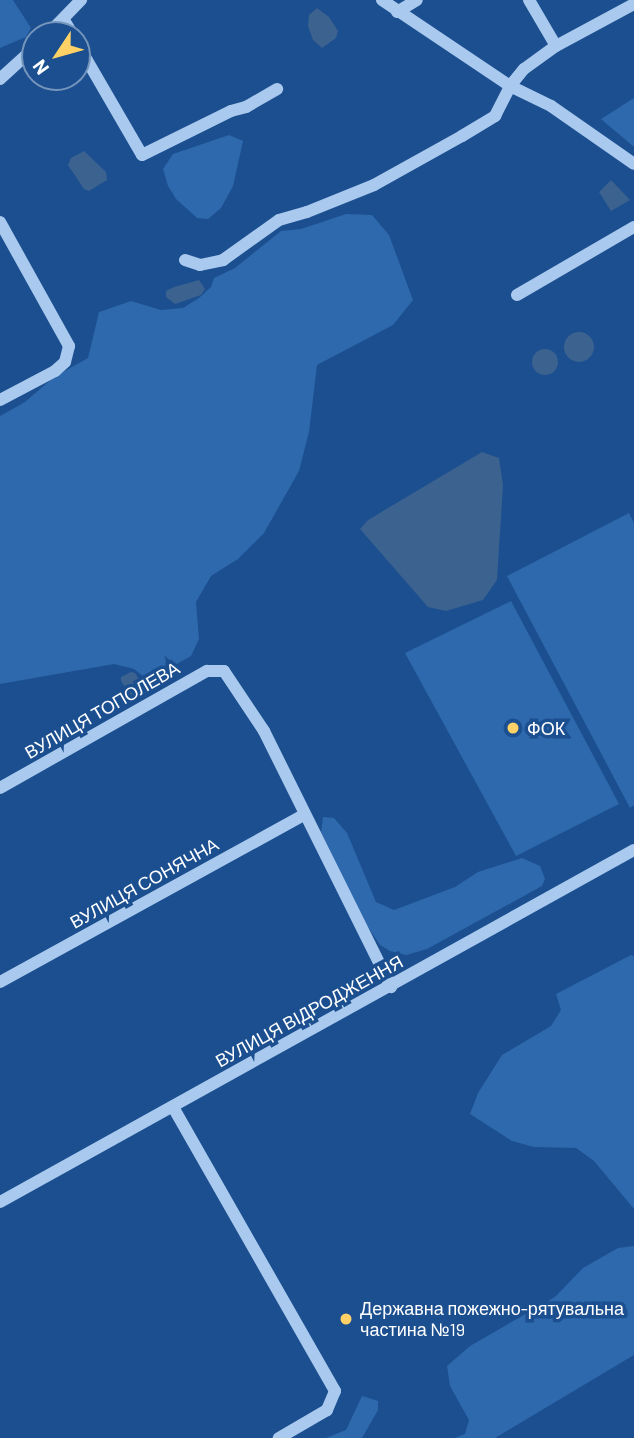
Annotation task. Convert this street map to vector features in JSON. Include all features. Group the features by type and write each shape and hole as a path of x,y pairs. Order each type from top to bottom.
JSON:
{"street":[{"path":"64,20 81,0"},
{"path":"382,0 510,86 551,106 634,164"},
{"path":"397,12 417,0"},
{"path":"529,0 556,46"},
{"path":"185,260 200,265 223,260 279,220 307,212 374,185 495,116 510,86 524,69 556,46 634,4"},
{"path":"0,79 21,60"},
{"path":"91,67 142,155 231,111 246,107 277,89"},
{"path":"0,222 69,346 65,362 55,371 0,400"},
{"path":"517,295 634,226"},
{"name":"ВУЛИЦЯ ТОПОЛЕВА","path":"0,788 207,671 224,671 264,731 304,815"},
{"path":"304,815 391,987"},
{"name":"ВУЛИЦЯ СОНЯЧНА","path":"0,982 304,815"},
{"name":"ВУЛИЦЯ ВІДРОДЖЕННЯ","path":"0,1202 634,850"},
{"path":"173,1107 335,1391 327,1410 279,1438"}],"shaded area":[{"path":"0,0 13,0 26,21 21,21 21,39 0,48"},
{"path":"317,8 329,17 338,31 336,38 322,48 313,40 308,26 309,15"},
{"path":"634,98 634,147 601,119"},
{"path":"229,135 243,141 233,186 221,208 208,219 197,218 176,199 168,186 163,169 173,154"},
{"path":"84,151 106,172 107,180 89,191 84,189 68,165 71,158"},
{"path":"611,180 630,200 611,211 599,192"},
{"path":"346,214 372,215 389,235 413,300 393,325 317,365 309,432 299,471 264,533 238,559 211,576 196,602 199,639 191,656 148,680 134,669 114,664 0,684 0,416 25,402 54,377 88,358 99,312 131,301 161,310 183,308 211,287 214,278 235,268 281,231 301,229"},
{"path":"199,280 205,289 201,295 175,304 166,297 166,291"},
{"path":"579,332 590,336 594,347 590,358 579,362 568,358 564,347 568,336"},
{"path":"545,349 554,353 558,362 554,371 545,375 536,371 532,362 536,353"},
{"path":"482,452 499,458 503,485 497,580 483,600 446,611 428,607 360,529 368,520"},
{"name":"ФОК","path":"629,513 634,523 634,805 630,808 507,576"},
{"name":"ФОК","path":"511,601 619,804 516,856 405,653"},
{"path":"135,673 147,691 138,700 131,696 121,681 121,677"},
{"path":"323,817 334,818 347,833 376,902 394,910 455,887 478,872 522,858 540,866 545,879 542,886 427,949 406,955 390,951 380,945 365,923 321,832"},
{"path":"631,955 634,956 634,1209 594,1161 576,1148 534,1147 512,1141 470,1114 478,1093 502,1055 551,1026 561,1010 556,994"},
{"path":"634,1246 634,1355 495,1438 455,1438 465,1434 469,1420 450,1386 447,1366 470,1346 555,1297 583,1268 618,1248"},
{"path":"362,1396 378,1401 378,1410 362,1438 326,1438 346,1430"}],"place":[{"name":"ФОК","path":"513,728"},
{"name":"Державна пожежно-рятувальна частина №19","path":"346,1319"}]}
